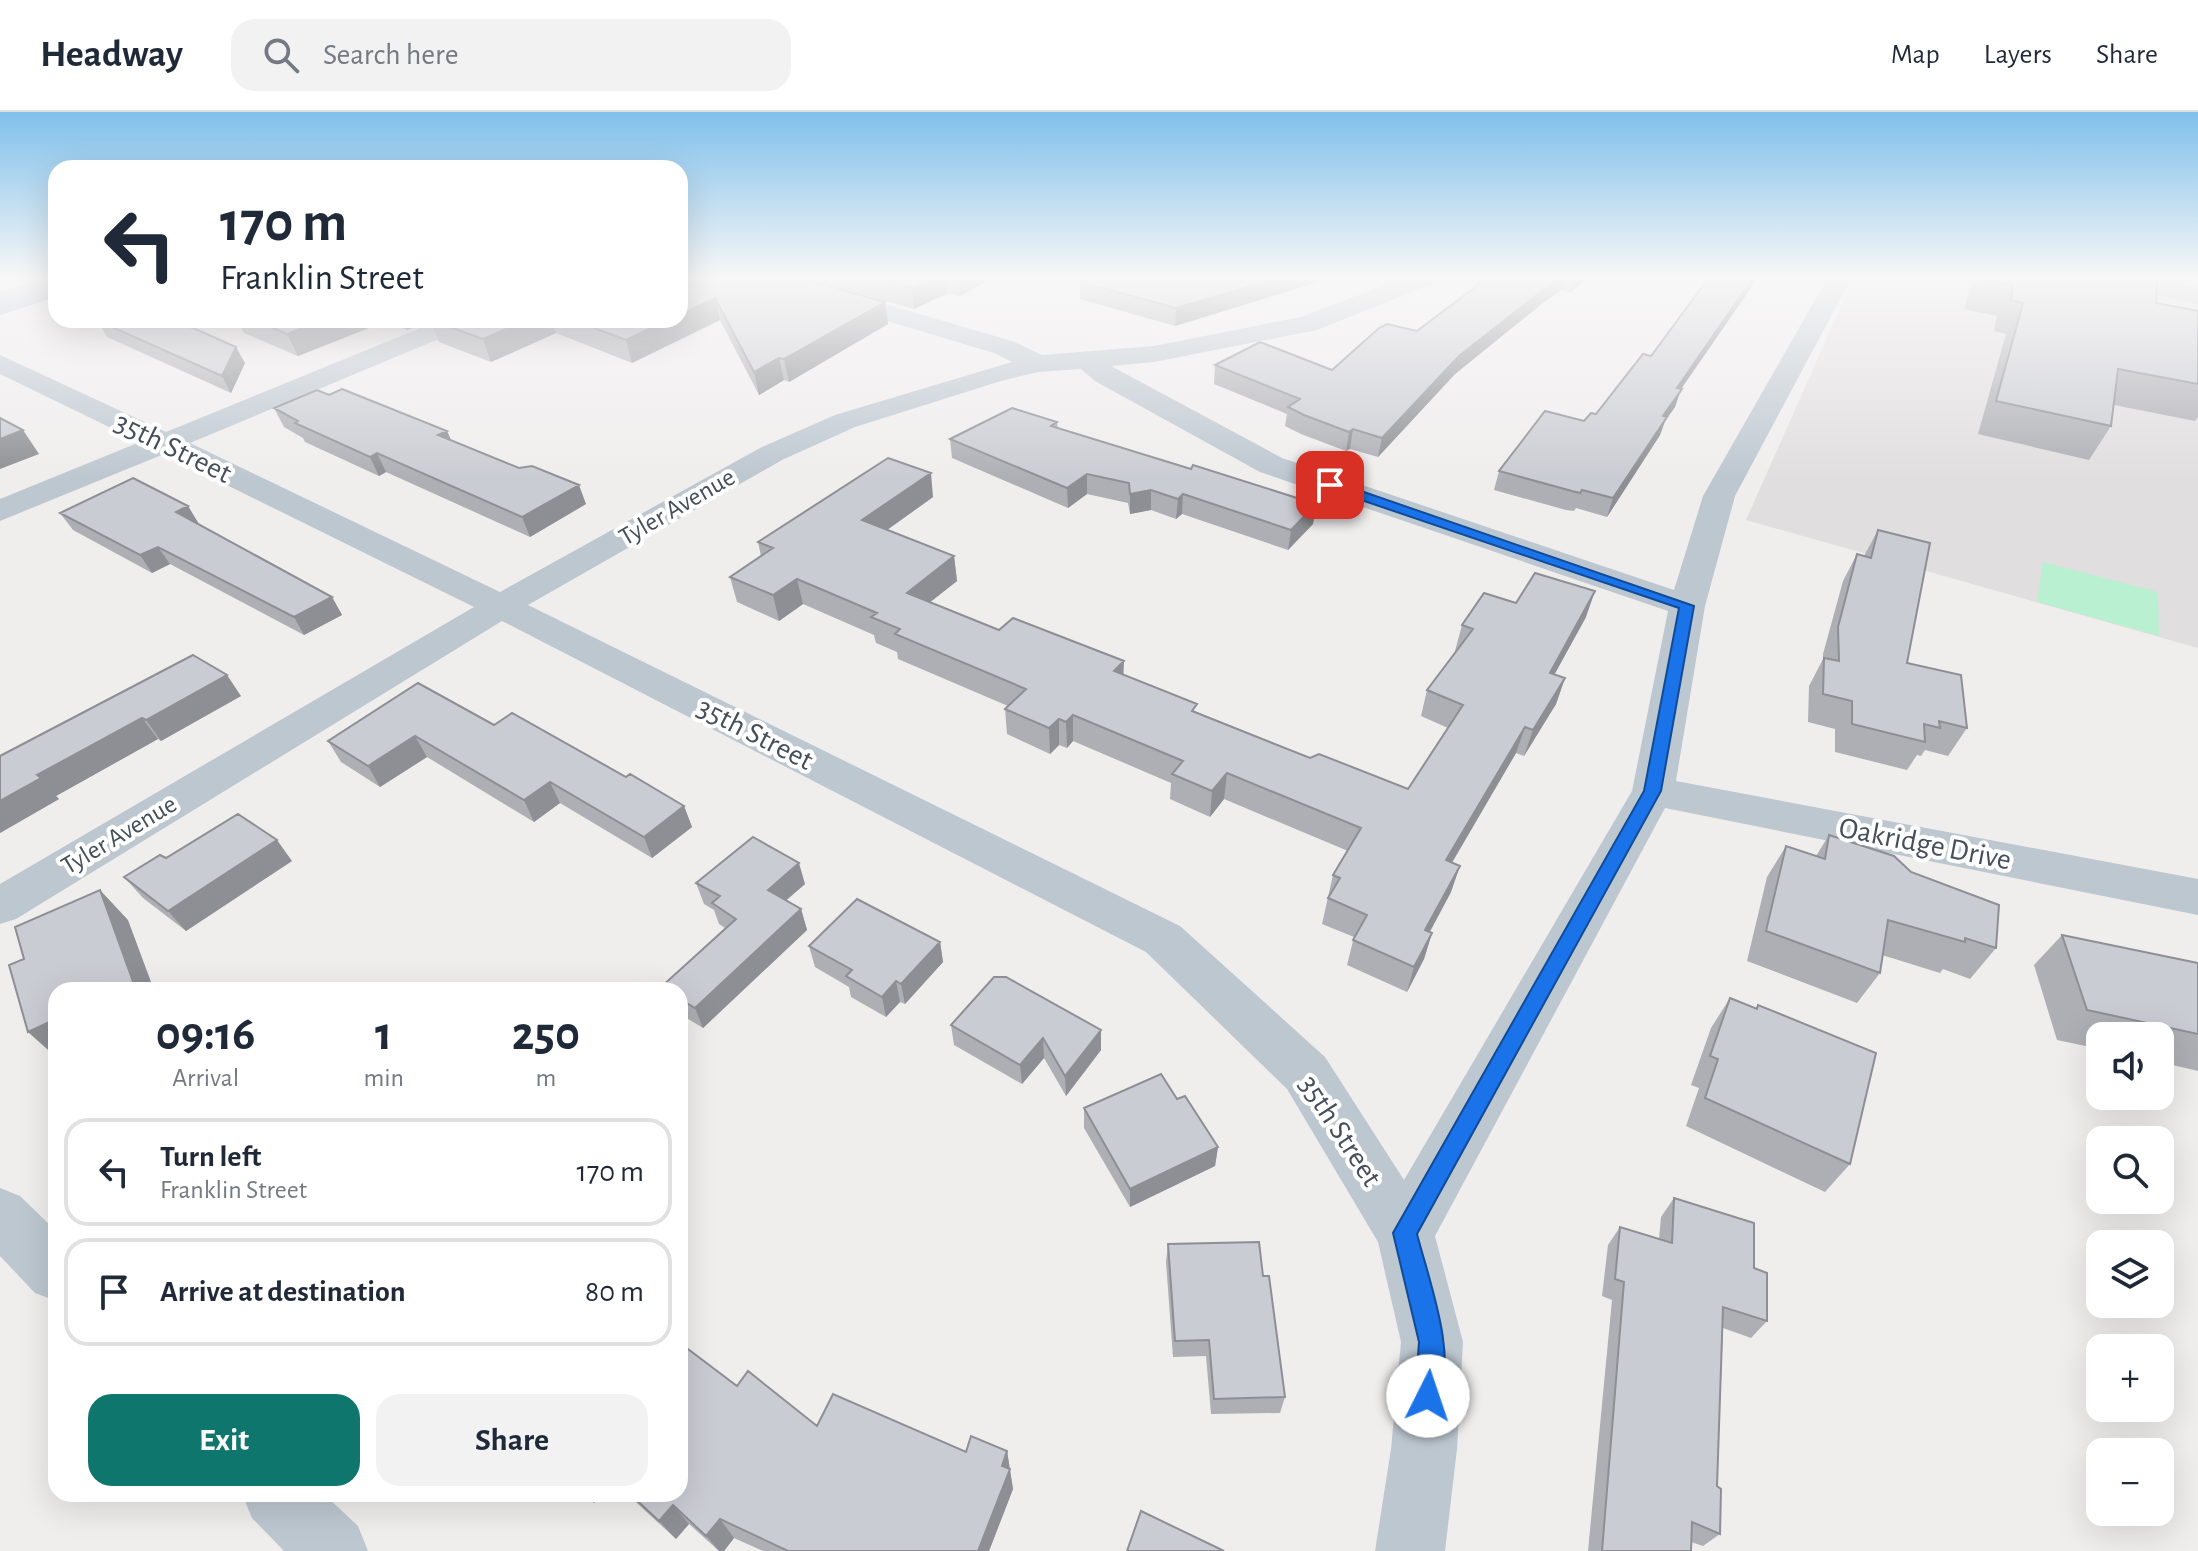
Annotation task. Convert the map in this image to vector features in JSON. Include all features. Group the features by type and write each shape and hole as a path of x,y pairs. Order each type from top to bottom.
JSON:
{"street":[{"path":"0,511 399,346"},
{"path":"1000,346 1038,364"},
{"name":"Tyler Avenue","path":"0,906 501,606 771,454 845,421 992,375 1038,364 1154,354 1194,346"},
{"path":"1405,1233 1653,791 1687,606 1719,496 1802,346"},
{"path":"1087,360 1105,375 1271,465 1687,606"},
{"name":"35th Street","path":"0,363 501,606 1163,939 1306,1073 1405,1233 1432,1342 1424,1449 1410,1551"},
{"name":"Oakridge Drive","path":"1653,791 2198,897"},
{"path":"0,1215 48,1264"},
{"path":"284,1502 333,1551"}],"shaded area":[{"path":"1823,346 2198,346 2198,648 1746,520"}],"green space":[{"path":"2043,562 2158,592 2159,636 2037,602"}],"building":[{"path":"155,346 236,347 222,376"},
{"path":"740,346 807,346 784,359 779,358 754,372"},
{"path":"1252,346 1271,346 1332,370 1359,346 1472,346 1382,438 1353,429 1349,432 1304,415 1288,407 1300,399 1215,365"},
{"path":"1658,346 1706,346 1677,388 1682,389 1663,416 1667,417 1613,498 1582,490 1580,493 1499,471 1545,411 1584,421 1591,413 1596,414 1643,354 1651,356"},
{"path":"2011,346 2198,346 2198,384 2118,369 2111,426 1996,401"},
{"path":"342,389 447,431 438,435 519,468 532,466 579,485 522,517 377,453 370,457 295,423 298,421 274,408 317,390 329,395"},
{"path":"1012,408 1057,422 1051,426 1191,469 1193,465 1316,504 1291,530 1183,494 1178,499 1151,490 1130,494 1129,483 1087,474 1067,488 950,439"},
{"path":"0,418 23,430 0,439"},
{"path":"888,458 931,473 862,520 954,556 907,593 999,630 1013,618 1124,661 1114,671 1197,704 1192,711 1310,758 1319,754 1408,789 1463,705 1427,690 1473,629 1462,625 1484,593 1516,603 1535,573 1595,591 1550,673 1565,678 1533,730 1525,727 1446,860 1460,866 1425,930 1432,933 1414,967 1353,940 1367,915 1328,898 1340,878 1333,875 1361,828 1227,773 1212,791 1172,774 1183,761 1073,715 1066,722 1059,719 1049,728 1005,709 1026,689 895,634 900,629 871,617 877,613 797,579 773,595 730,577 773,548 758,542"},
{"path":"133,478 188,506 176,512 332,597 294,617 158,547 140,555 60,513"},
{"path":"1878,530 1930,543 1907,663 1961,675 1967,728 1939,721 1940,728 1924,724 1925,742 1852,724 1852,701 1823,694 1824,658 1839,661 1838,627 1857,554 1871,558"},
{"path":"193,655 227,675 37,775 41,778 0,801 0,756"},
{"path":"418,683 494,725 512,713 626,777 630,774 684,806 644,837 550,782 524,800 415,736 368,766 328,741"},
{"path":"238,814 277,840 168,911 124,877 160,855 166,858"},
{"path":"1829,835 1894,856 1911,872 1999,905 1996,948 1888,920 1880,973 1766,931 1786,846 1825,859"},
{"path":"753,837 799,863 768,890 801,909 695,1008 688,1004 688,982 667,982 736,919 712,903 720,896 696,883"},
{"path":"100,890 133,982 48,982 48,1023 28,1032 9,965 24,959 15,927"},
{"path":"857,899 940,942 901,984 896,981 882,997 846,976 852,970 809,946"},
{"path":"2062,935 2198,963 2198,1034 2174,1029 2174,1022 2142,1022 2087,1010"},
{"path":"994,977 1006,977 1101,1030 1065,1076 1043,1038 1020,1065 951,1025"},
{"path":"1730,998 1757,1009 1758,1005 1876,1053 1850,1164 1705,1098 1718,1059 1710,1056"},
{"path":"1161,1074 1177,1099 1185,1096 1218,1147 1130,1189 1084,1108"},
{"path":"1674,1198 1754,1223 1754,1268 1767,1273 1767,1321 1723,1307 1717,1486 1721,1489 1720,1534 1692,1522 1691,1551 1602,1551 1624,1282 1615,1279 1620,1227 1672,1243"},
{"path":"1259,1242 1263,1276 1269,1276 1285,1397 1214,1399 1209,1340 1175,1341 1168,1244"},
{"path":"688,1349 737,1386 748,1371 817,1426 833,1394 966,1452 971,1436 1007,1451 1002,1466 1010,1469 978,1551 788,1551 720,1519 706,1536 673,1505 659,1521 639,1502 688,1502"},
{"path":"1141,1511 1224,1551 1127,1551"}],"route":[{"path":"1330,485 1687,606 1653,791 1405,1233 1432,1342 1428,1396"}]}
